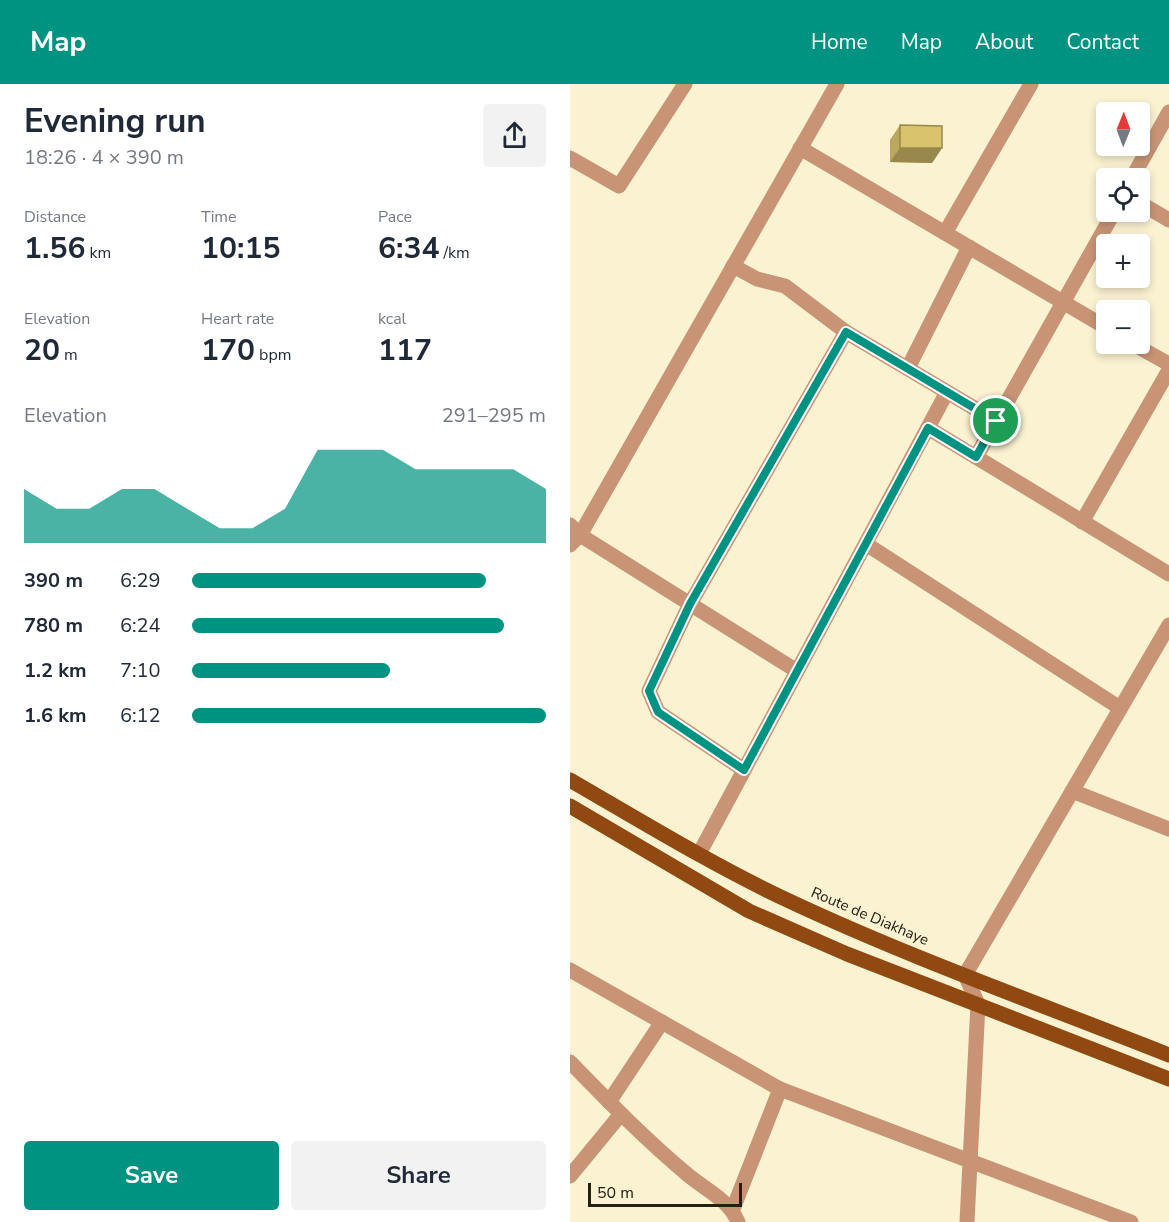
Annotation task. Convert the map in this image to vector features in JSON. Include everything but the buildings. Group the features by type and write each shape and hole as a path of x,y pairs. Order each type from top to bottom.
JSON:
{"main road":[{"name":"Route de Diakhaye","path":"570,780 699,854 856,931 1169,1055"},
{"path":"570,806 749,911 847,954 1169,1079"}],"street":[{"path":"570,158 619,186 685,84"},
{"path":"797,671 573,535 733,267 837,84"},
{"path":"945,233 1024,87"},
{"path":"1138,168 1169,112"},
{"path":"800,148 1096,322"},
{"path":"1150,209 1169,220"},
{"path":"976,457 1108,222"},
{"path":"908,368 969,248"},
{"path":"733,267 757,279 785,286 846,332 996,421"},
{"path":"744,770 658,712 649,691 690,604 846,332"},
{"path":"1150,353 1169,364"},
{"path":"1082,522 1169,370"},
{"path":"699,854 947,392"},
{"path":"928,428 1169,574"},
{"path":"866,544 1120,708"},
{"path":"967,1222 978,1004 965,975 1120,708 1165,642 1169,625"},
{"path":"1072,791 1169,829"},
{"path":"570,970 780,1089 1131,1222"},
{"path":"609,1102 662,1022"},
{"path":"570,1062 621,1114 735,1215 780,1089"},
{"path":"570,1176 621,1114"}],"route":[{"path":"846,332 996,421 976,457 928,428 744,770 658,712 649,691 656,670 773,455 846,332"}]}
